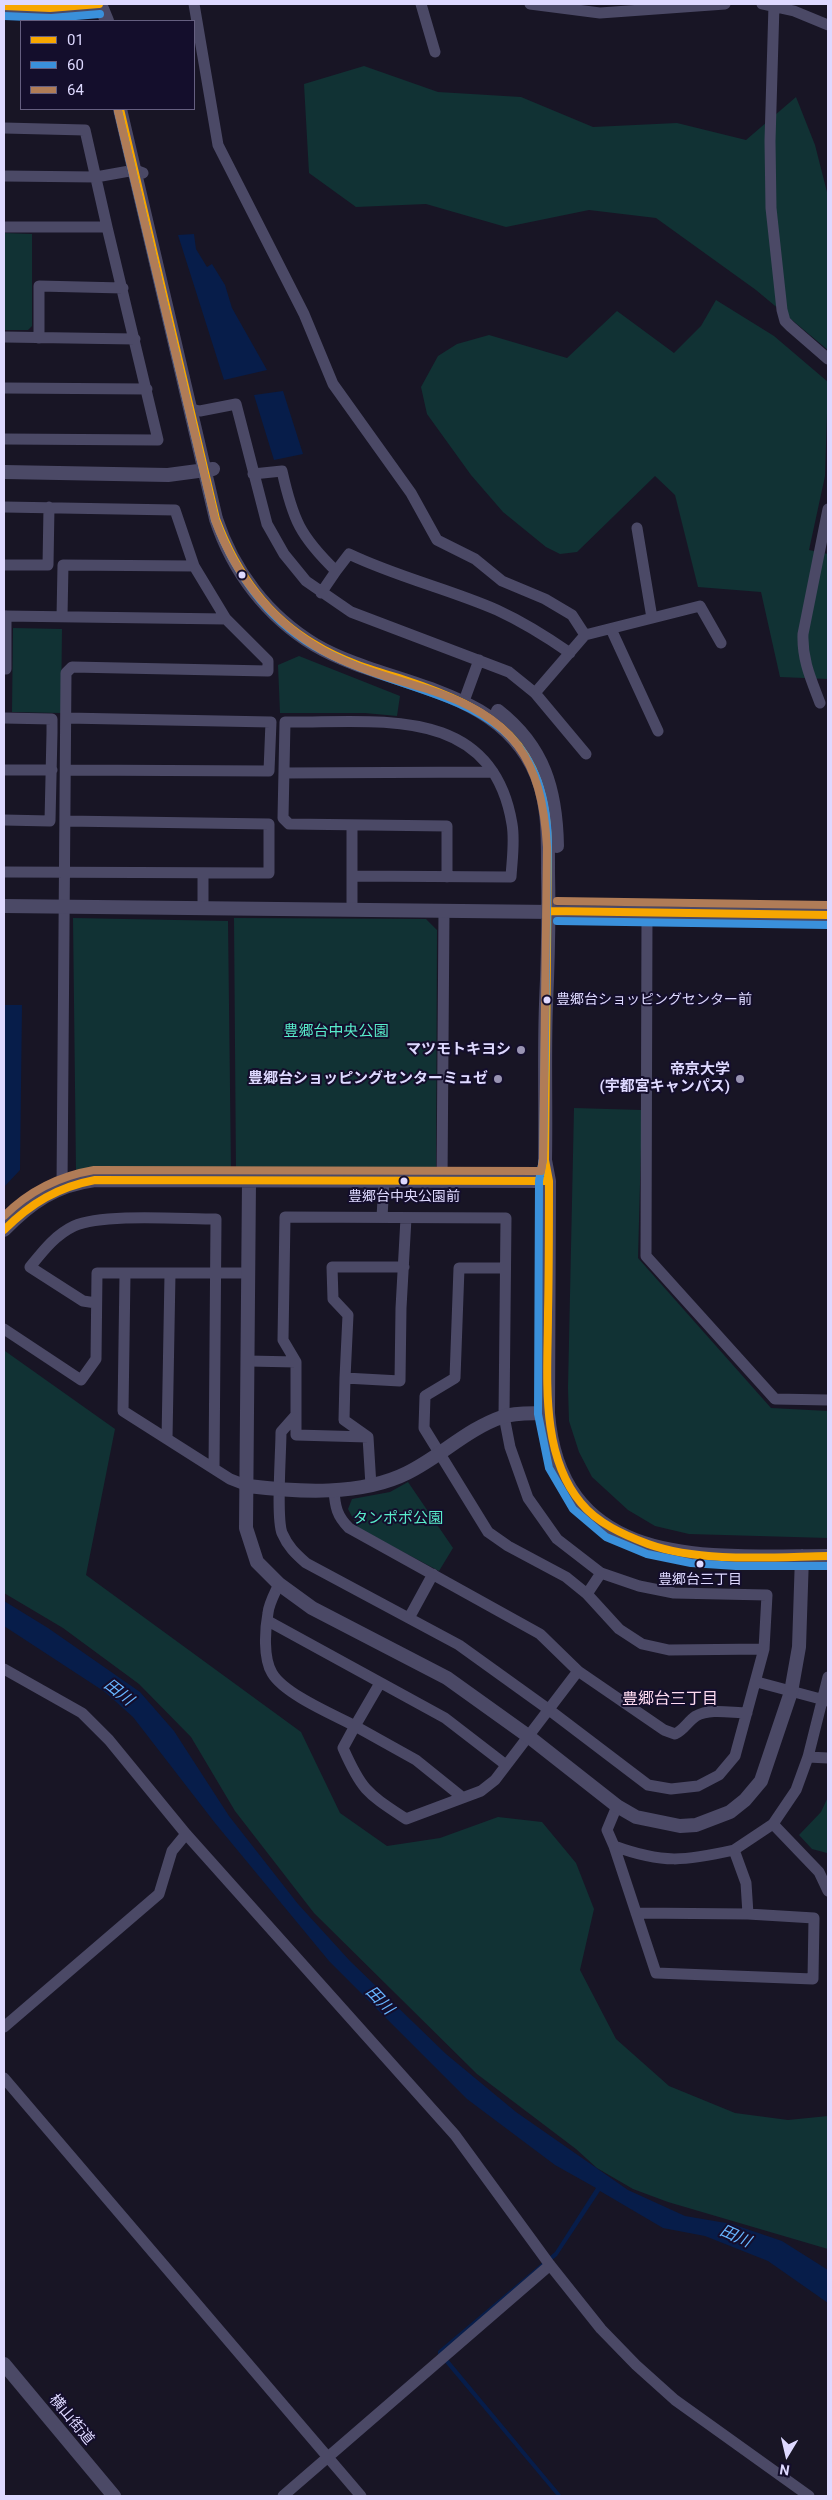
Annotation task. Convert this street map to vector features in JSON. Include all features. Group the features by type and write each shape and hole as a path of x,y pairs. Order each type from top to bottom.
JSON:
{"street":[{"path":"4,6 50,8 99,4"},
{"path":"99,20 97,14 100,4 107,20"},
{"path":"194,4 218,145 304,314 334,384 411,493 437,540 474,559 502,581 546,599 572,615 585,635"},
{"path":"421,4 435,52"},
{"path":"530,4 592,8 673,9 725,4"},
{"path":"828,25 794,11 768,5 771,208 782,310 785,321 828,359"},
{"path":"120,110 139,171"},
{"path":"128,110 139,171 209,470 216,519 229,554 251,588 273,613 294,631 334,654 466,698 507,730 518,743 537,776 545,805 547,821 553,911 545,1160 549,1181 548,1413 553,1448 568,1484 581,1502 614,1531 650,1546 676,1552 719,1556 828,1556"},
{"path":"4,128 86,130 158,440 4,439"},
{"path":"4,176 96,177 139,171"},
{"path":"4,227 107,227"},
{"path":"39,338 39,286 123,288"},
{"path":"4,337 135,339"},
{"path":"4,388 147,389"},
{"path":"195,410 236,404 267,524 284,554 306,582 351,612 509,672 535,693 586,754"},
{"path":"4,472 159,475 209,470"},
{"path":"253,474 282,471 291,510 300,529 314,550 336,571"},
{"path":"4,507 176,510 194,566 226,619 268,661 268,671 72,668 66,673 62,1187"},
{"path":"4,565 48,565 49,507"},
{"path":"820,703 802,652 803,634 828,509"},
{"path":"638,528 652,618"},
{"path":"321,593 349,554 377,567 496,610 533,628 570,653"},
{"path":"62,617 63,565 194,566"},
{"path":"535,693 585,635 700,606 721,642"},
{"path":"4,669 6,669 5,616 226,619"},
{"path":"612,629 658,731"},
{"path":"466,698 479,660"},
{"path":"4,718 52,719 50,820 4,820"},
{"path":"66,718 271,722 270,771 66,770"},
{"path":"352,876 511,878 512,826 505,797 493,772 483,758 451,735 410,723 285,722 283,818 289,824 447,826 447,877"},
{"path":"4,770 52,770"},
{"path":"284,773 493,772"},
{"path":"4,872 269,873 269,824 65,821"},
{"path":"352,825 352,909"},
{"path":"203,873 203,908"},
{"path":"4,906 828,915"},
{"path":"442,1182 444,910"},
{"path":"647,913 646,1256 775,1399 828,1400"},
{"path":"4,1230 32,1204 62,1187 80,1182 110,1179 384,1182 549,1181"},
{"path":"249,1181 248,1486 246,1528 257,1562 279,1584 312,1608 447,1678 528,1736 617,1806 636,1816 680,1826 696,1825 730,1812 745,1800 761,1781 791,1692 799,1647 802,1556"},
{"path":"382,1217 384,1182"},
{"path":"296,1415 281,1432 281,1532 291,1550 306,1563 459,1645 548,1709 648,1785 670,1789 698,1786 720,1775 735,1756 756,1682 764,1649 767,1595 674,1593 639,1586 601,1573 557,1538 528,1498 510,1447 504,1416 506,1218 285,1217 283,1340 296,1362 296,1415 296,1434 368,1437"},
{"path":"345,1378 400,1381 400,1308 406,1218"},
{"path":"96,1303 83,1301 30,1267 52,1241 74,1226 94,1219 216,1219 214,1468"},
{"path":"368,1437 344,1420 348,1315 333,1299 332,1268 404,1267"},
{"path":"505,1268 458,1268 455,1378 425,1396 424,1428 488,1532 508,1546 566,1577 587,1594 619,1629 642,1644 669,1650 764,1649"},
{"path":"4,1329 81,1380 96,1359 97,1273 248,1273"},
{"path":"125,1274 124,1410 167,1440 230,1479 248,1486 334,1490 372,1486 408,1473 462,1438 504,1416 548,1413"},
{"path":"167,1440 170,1274"},
{"path":"248,1361 296,1362"},
{"path":"368,1437 372,1486"},
{"path":"334,1490 335,1507 339,1518 349,1528 540,1634 578,1671 664,1730 675,1734 682,1730 694,1717 706,1712 747,1713"},
{"path":"587,1594 601,1573"},
{"path":"409,1618 433,1574"},
{"path":"279,1584 268,1611 267,1655 271,1673 281,1684 302,1699 416,1760 462,1797"},
{"path":"268,1622 444,1718 506,1764"},
{"path":"4,1669 82,1713 128,1762 186,1834 455,2135 550,2265 601,2329 642,2371 675,2400 801,2494"},
{"path":"380,1683 344,1748 357,1779 369,1794 406,1819 481,1791 495,1780 578,1671"},
{"path":"614,1846 643,1857 674,1860 698,1858 734,1850 773,1824 796,1790 825,1701 828,1677"},
{"path":"756,1682 825,1701"},
{"path":"808,1757 828,1758"},
{"path":"617,1806 607,1830 656,1973 812,1978 814,1918 748,1914 636,1913"},
{"path":"773,1824 819,1872 828,1890"},
{"path":"4,2027 159,1894 172,1851 186,1834"},
{"path":"734,1850 746,1883 748,1914"},
{"path":"4,2078 362,2496"},
{"path":"283,2496 550,2265"},
{"name":"横山街道","path":"4,2364 114,2496"}],"green space":[{"path":"364,66 438,92 521,97 593,127 677,123 746,140 796,97 815,145 828,196 828,350 756,290 656,218 589,210 506,227 426,204 356,207 309,173 304,84"},
{"path":"4,233 32,234 32,326 28,330 4,330"},
{"path":"716,300 774,336 828,382 825,476 809,550 828,554 828,679 780,677 761,592 698,587 675,495 655,476 577,552 560,554 546,547 503,512 471,475 427,414 421,387 438,356 457,344 489,335 567,358 617,311 674,353 701,326"},
{"path":"13,628 62,629 61,713 12,712"},
{"path":"299,656 400,696 397,716 365,713 280,713 278,665"},
{"path":"73,918 228,921 231,1172 76,1172"},
{"name":"豊郷台中央公園","path":"234,918 426,919 437,930 436,1170 428,1179 236,1174"},
{"path":"574,1108 642,1110 638,1258 771,1408 828,1411 828,1538 689,1534 655,1526 628,1510 592,1477 579,1452 569,1421 568,1388"},
{"path":"5,1351 115,1429 86,1575 301,1732 340,1813 387,1846 440,1838 498,1817 542,1822 576,1863 594,1909 580,1970 616,2039 669,2086 735,2113 788,2120 828,2116 828,2249 668,2202 633,2189 597,2168 576,2149 477,2074 314,1913 235,1811 191,1737 139,1684 63,1628 4,1593"},
{"name":"タンポポ公園","path":"408,1482 453,1548 439,1571 358,1528 348,1509 352,1499 390,1492"},
{"path":"828,1797 827,1853 812,1849 799,1835 821,1812"}],"water":[{"path":"194,234 196,249 207,267 212,264 225,285 232,308 267,370 224,380 178,235"},
{"path":"283,391 303,454 274,460 254,395"},
{"path":"4,1005 22,1005 20,1170 4,1187"},
{"name":"田川","path":"4,1601 48,1628 140,1692 174,1731 229,1816 298,1904 350,1961 446,2054 516,2112 628,2190 685,2216 732,2224 782,2241 828,2270 828,2303 768,2261 705,2236 663,2228 600,2191 557,2256 442,2352 562,2496 557,2496 438,2354 438,2351 555,2252 596,2188 555,2165 467,2099 329,1961 215,1823 133,1717 105,1692 4,1626"}],"transit line":[{"name":"01","path":"4,6 50,8 99,4"},
{"name":"60","path":"4,16 51,18 100,14"},
{"name":"01","path":"120,110 216,519 243,574 267,606 281,620 314,644 357,664 435,691 489,718 510,735 526,756 538,781 545,812 548,848 545,1160 549,1181 547,1387 552,1437 558,1461 568,1483 581,1503 595,1517 630,1537 669,1550 737,1558 828,1556"},
{"name":"60","path":"118,111 215,520 242,575 254,592 281,622 314,646 353,665 468,708 499,727 524,754 541,791 548,842 543,1159 539,1181 538,1414 549,1468 573,1509 606,1537 647,1554 691,1563 736,1566 828,1566"},
{"name":"64","path":"4,1216 24,1199 45,1186 69,1176 94,1170 541,1171 543,1159 547,847 544,816 530,765 517,745 501,728 481,713 457,700 378,674 331,655 292,630 260,599 235,562 215,520 118,111"},
{"name":"64","path":"557,901 828,905"},
{"name":"01","path":"549,911 828,915"},
{"name":"60","path":"557,921 828,925"},
{"name":"01","path":"4,1230 35,1204 69,1187 95,1180 549,1181"}],"place":[{"name":"豊郷台ショッピングセンター前","path":"547,1000"},
{"name":"マツモトキヨシ","path":"521,1050"},
{"name":"豊郷台ショッピングセンターミュゼ","path":"498,1079"},
{"name":"帝京大学 (宇都宮キャンパス)","path":"740,1079"},
{"name":"豊郷台中央公園前","path":"404,1181"},
{"name":"豊郷台三丁目","path":"700,1564"}],"district":[{"name":"豊郷台三丁目","path":"670,1700"}]}
